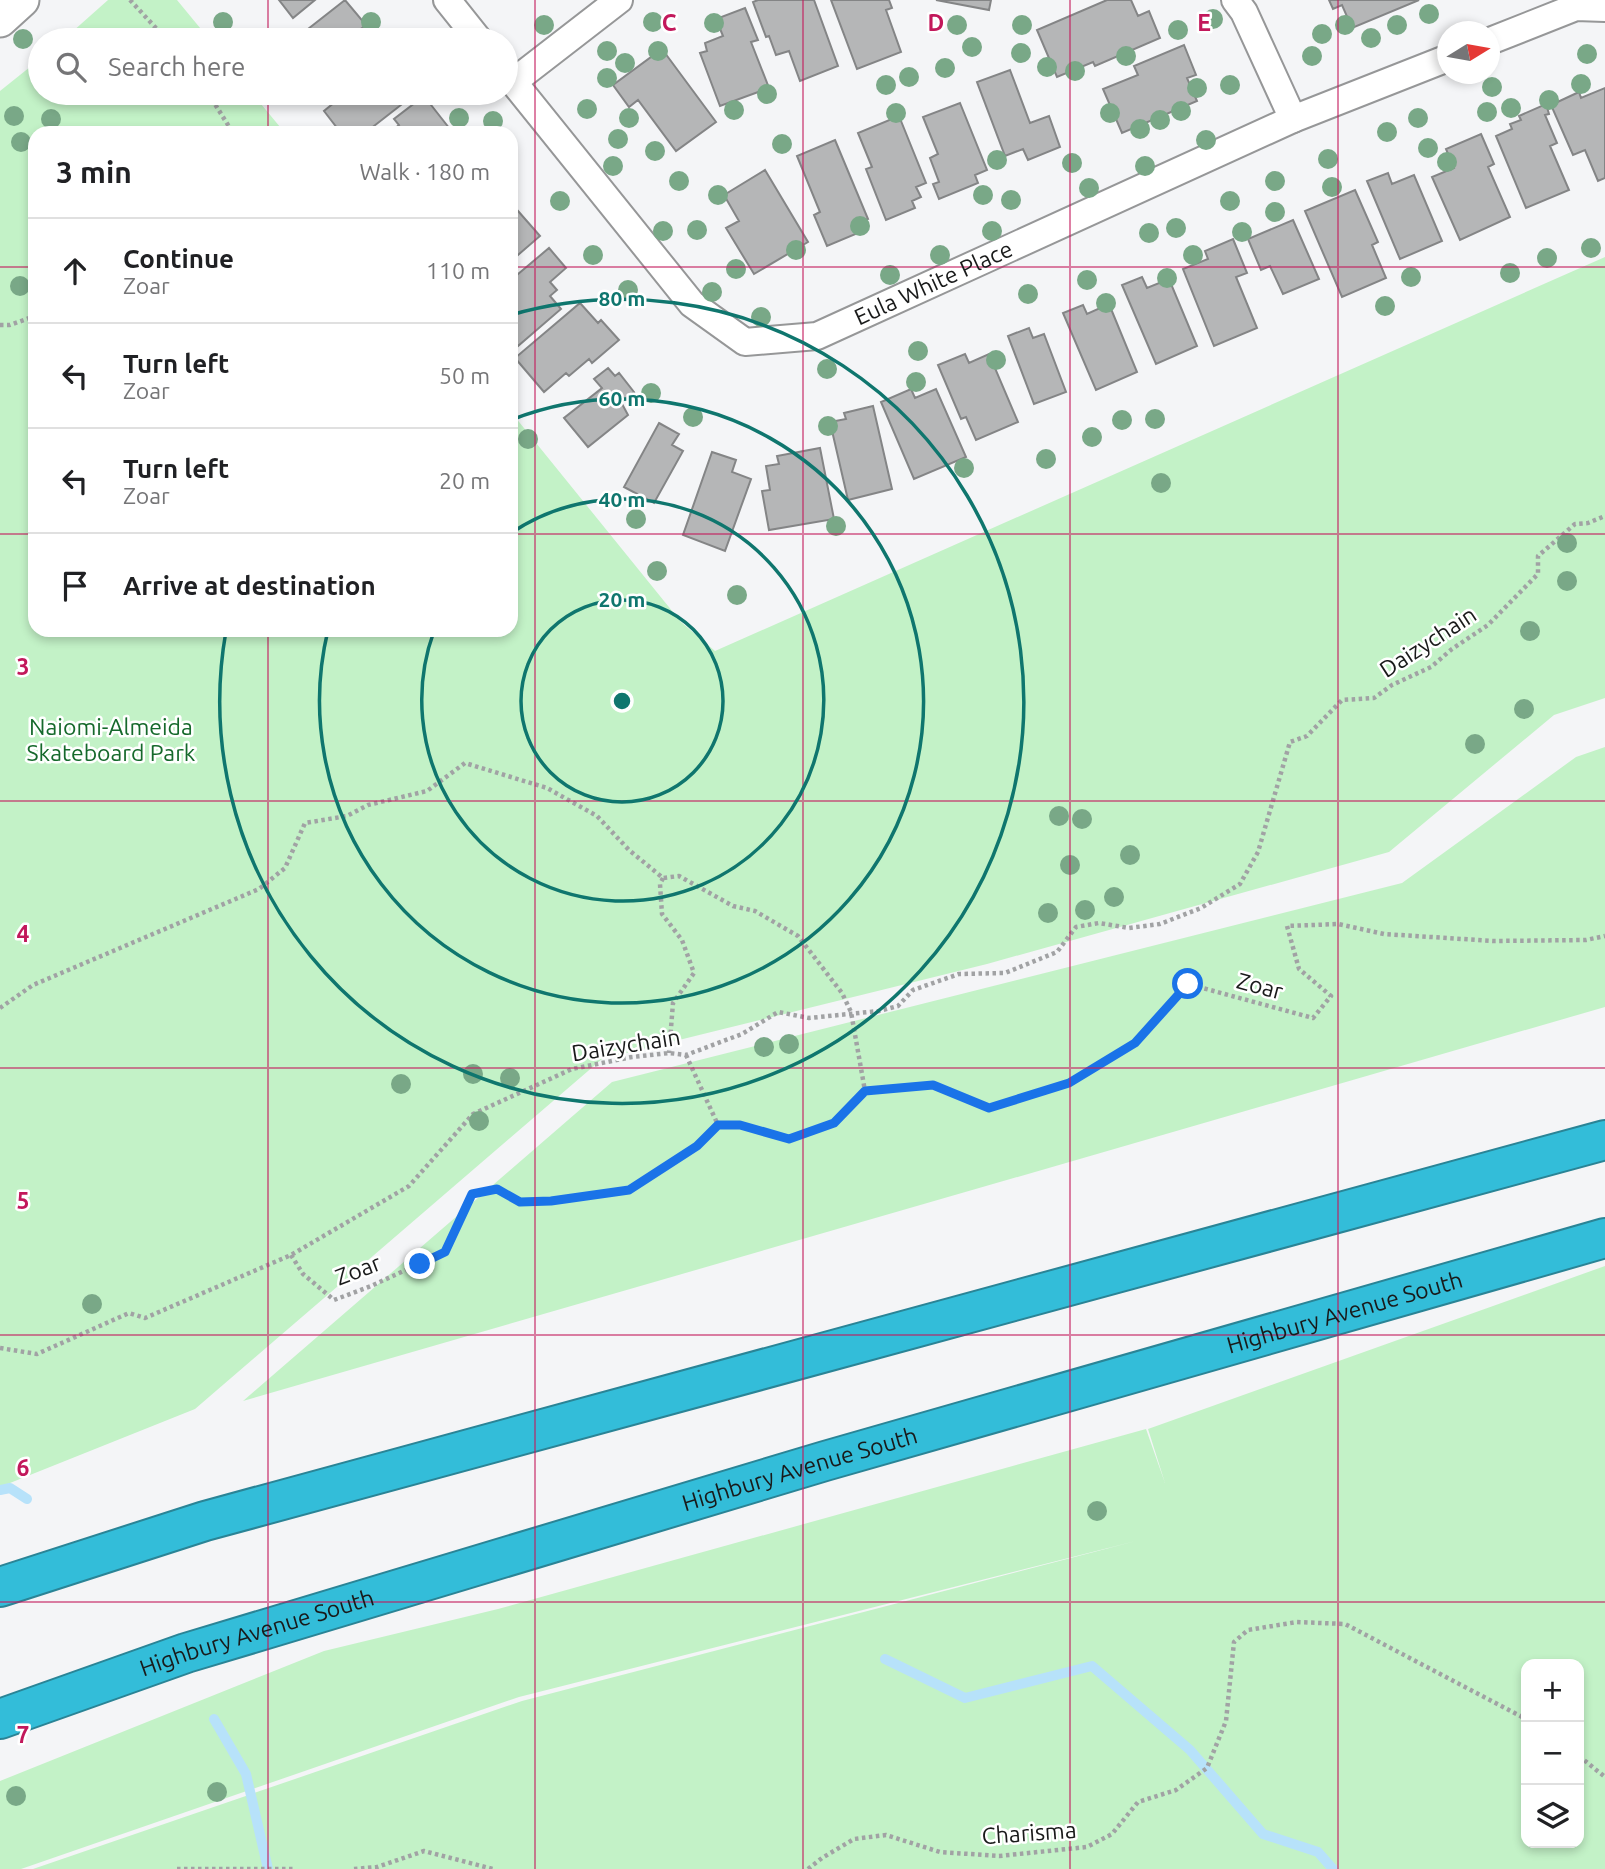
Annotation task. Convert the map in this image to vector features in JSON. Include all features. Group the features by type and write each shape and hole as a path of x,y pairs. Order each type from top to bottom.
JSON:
{"highway":[{"path":"0,1587 205,1521 1605,1140"},
{"name":"Highbury Avenue South","path":"0,1719 186,1653 758,1481 1605,1238"}],"street":[{"path":"0,20 22,0"},
{"path":"447,0 469,28"},
{"path":"518,72 619,0"},
{"path":"1235,0 1244,12 1293,119"},
{"path":"1500,37 1576,7 1605,8"},
{"name":"Eula White Place","path":"518,89 692,304 745,342 817,336 1293,119 1437,62"}],"path":[{"path":"130,0 156,28"},
{"path":"217,105 231,126"},
{"path":"0,324 10,325 28,319"},
{"name":"Daizychain","path":"0,1348 37,1354 129,1313 145,1318 291,1255 409,1186 472,1114 572,1069 632,1057 669,1053 686,1055 742,1034 778,1012 809,1018 879,1011 898,1006 913,990 959,974 1004,974 1057,952 1076,927 1099,923 1129,928 1160,923 1200,908 1240,884 1258,852 1290,742 1307,736 1342,700 1374,698 1392,685 1431,667 1488,625 1538,574 1538,556 1562,534 1575,524 1588,523 1605,516"},
{"path":"0,1009 33,985 259,889 285,868 305,823 348,816 368,805 427,791 465,763 547,788 597,816 629,850 663,878 679,876 733,906 755,911 798,936 842,992 851,1013 865,1091 834,1123 789,1139 740,1125 718,1125 686,1055"},
{"path":"663,878 660,884 662,914 682,940 694,973 673,1003 669,1053"},
{"name":"Zoar","path":"865,1091 933,1085 989,1108 1069,1083 1135,1043 1188,984 1313,1018 1331,996 1299,969 1287,926 1338,924 1384,934 1494,940 1586,940 1605,936"},
{"name":"Zoar","path":"291,1255 303,1274 334,1300 445,1252 472,1194 497,1189 520,1202 551,1201 629,1190 697,1146 718,1125"},
{"name":"Charisma","path":"808,1869 822,1857 854,1839 886,1835 940,1852 999,1856 1087,1847 1112,1834 1138,1802 1176,1790 1207,1769 1226,1721 1234,1642 1248,1630 1297,1622 1345,1624 1521,1716"},
{"path":"1584,1760 1605,1777"},
{"path":"354,1869 377,1867 424,1851 493,1869"},
{"path":"177,1869 295,1869"}],"green space":[{"path":"108,0 177,0 200,28 76,28"},
{"name":"Naiomi-Almeida Skateboard Park","path":"28,69 28,105 262,105 279,126 28,126 28,637 518,637 518,421 681,622 715,651 1605,257 1605,698 1554,715 1389,852 987,964 602,1059 195,1409 0,1487 0,91"},
{"path":"1605,747 1605,1007 243,1401 612,1082 1402,883 1576,757"},
{"path":"1605,1266 1605,1869 33,1869 522,1701 1136,1541 519,1697 21,1869 0,1869 0,1781 324,1651 498,1609 1146,1429 1165,1483 1148,1429"}],"building":[{"path":"279,0 315,0 293,18"},
{"path":"345,0 366,25 362,28 309,28"},
{"path":"814,0 838,66 800,81 789,51 776,55 769,36 766,37 753,2"},
{"path":"831,0 889,0 892,8 886,10 901,52 857,69"},
{"path":"936,0 991,0 989,10"},
{"path":"1107,0 1131,0 1138,16 1149,11 1160,38 1095,66 1093,62 1057,77 1037,30"},
{"path":"1329,0 1419,0 1352,28 1342,5 1333,9"},
{"path":"745,8 758,40 751,42 769,88 720,106 700,53 707,51 705,43 723,36 716,19"},
{"path":"1184,45 1196,75 1187,78 1197,101 1122,133 1103,89 1138,75 1134,66"},
{"path":"662,49 716,122 676,151 638,100 629,107 613,85"},
{"path":"1010,70 1030,123 1049,116 1060,147 1028,160 1023,149 1005,156 977,82"},
{"path":"1605,88 1605,178 1598,181 1585,150 1573,155 1551,105 1579,92 1581,98"},
{"path":"960,103 987,170 975,175 978,183 939,199 933,184 939,182 930,158 938,154 923,117"},
{"path":"1546,104 1549,114 1545,115 1557,143 1550,146 1569,190 1526,208 1496,136 1512,129 1510,124 1521,120 1519,116"},
{"path":"331,105 401,105 374,126 336,126 324,111"},
{"path":"412,105 431,105 448,126 398,126 394,119"},
{"path":"899,116 926,183 916,187 921,197 912,201 915,208 886,220 866,169 872,167 858,133"},
{"path":"1481,134 1494,164 1488,167 1510,217 1460,240 1432,177 1454,168 1446,149"},
{"path":"835,140 868,219 855,224 858,233 827,246 814,215 820,212 797,156"},
{"path":"765,170 808,242 754,274 726,228 739,221 724,195"},
{"path":"1388,173 1392,184 1414,175 1442,241 1400,259 1367,181"},
{"path":"1355,190 1378,242 1372,245 1386,278 1342,297 1305,211"},
{"path":"518,211 540,236 518,255"},
{"path":"1293,220 1319,279 1283,294 1270,266 1261,270 1248,239"},
{"path":"1233,239 1247,273 1236,277 1257,328 1214,346 1183,269 1208,259 1205,251"},
{"path":"549,248 566,268 550,282 557,290 550,296 561,309 518,346 518,274"},
{"path":"1142,277 1147,288 1169,279 1197,346 1156,364 1122,285"},
{"path":"580,303 598,323 601,320 619,340 592,363 589,359 569,376 566,373 544,392 518,362 518,355"},
{"path":"1109,304 1137,372 1096,390 1063,313 1083,305 1087,314"},
{"path":"1029,328 1033,338 1044,334 1066,392 1034,404 1008,336"},
{"path":"965,354 969,363 989,354 1018,422 976,440 966,417 961,419 938,365"},
{"path":"608,368 615,376 619,373 634,392 621,402 628,415 588,447 564,418 602,388 594,379"},
{"path":"911,389 915,398 936,389 966,457 914,479 881,402"},
{"path":"873,406 892,489 848,500 830,422 846,419 844,413"},
{"path":"659,423 679,434 672,445 683,451 654,503 624,487"},
{"path":"820,448 834,519 769,530 762,491 770,490 766,466 779,464 777,456"},
{"path":"712,452 736,460 732,472 751,479 725,551 683,535"}],"waterway":[{"path":"0,1490 10,1488 27,1499"},
{"path":"885,1659 965,1698 1092,1666 1190,1750 1263,1834 1318,1852 1333,1869"},
{"path":"214,1719 246,1774 268,1869"}],"route":[{"path":"420,1264 445,1252 472,1194 497,1189 520,1202 551,1201 629,1190 697,1146 718,1125 740,1125 789,1139 834,1123 865,1091 933,1085 989,1108 1069,1083 1135,1043 1188,984"}]}
